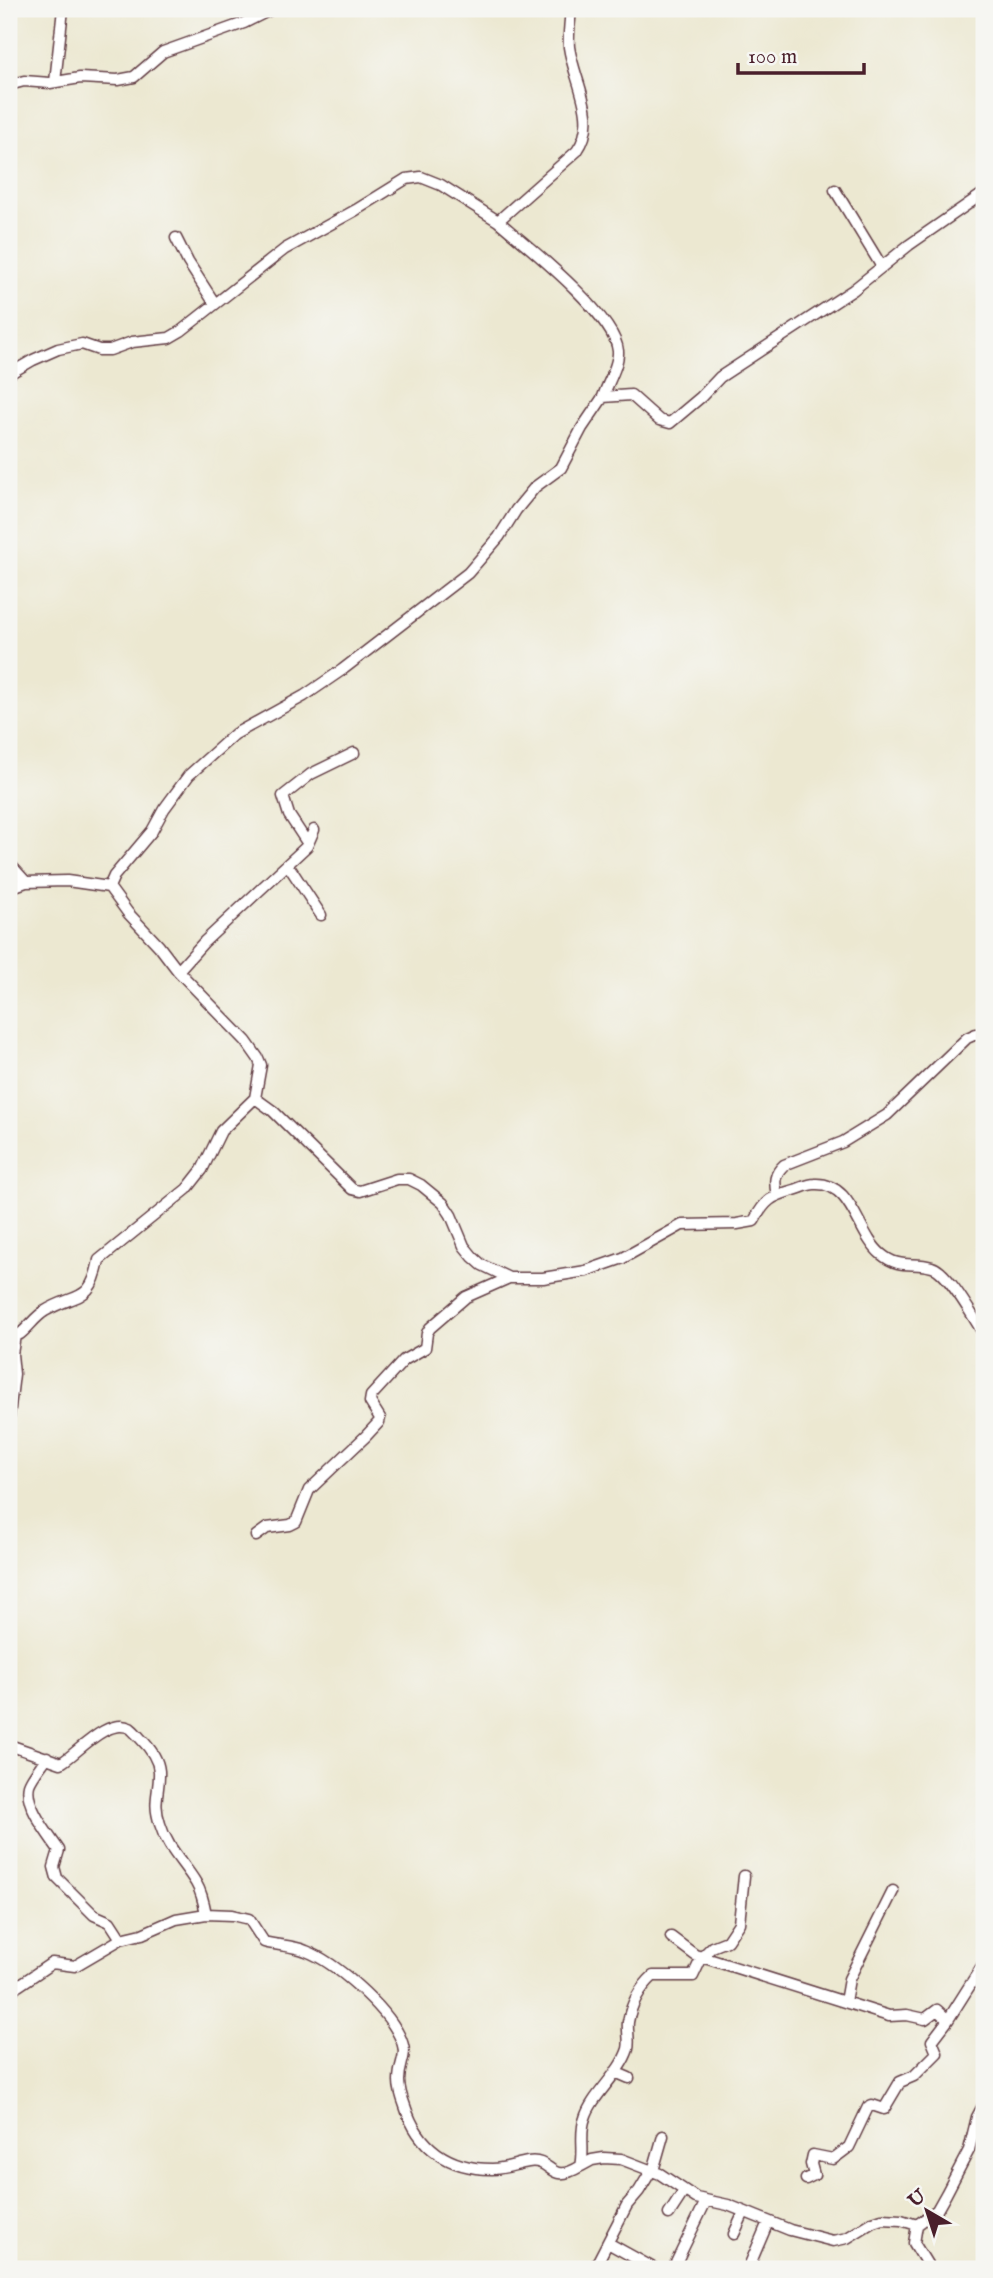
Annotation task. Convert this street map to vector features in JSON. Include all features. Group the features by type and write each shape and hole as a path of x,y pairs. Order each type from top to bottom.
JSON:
{"street":[{"path":"50,83 62,9"},
{"path":"9,85 24,81 50,83 80,78 118,80 134,77 163,52 244,23 272,9"},
{"path":"498,221 577,151 583,142 587,129 587,114 569,45 570,9"},
{"path":"9,374 49,352 79,344 105,351 132,342 169,338 285,249 356,210 406,178 421,177 441,185 498,221 592,306 612,336 618,351 603,397 582,428 561,468 535,487 499,537 468,573 342,670 304,696 235,734 189,775 164,809 152,831 114,876 109,887"},
{"path":"835,190 882,267"},
{"path":"603,397 631,396 659,420 670,423 729,370 838,301 909,245 984,192"},
{"path":"176,238 215,304"},
{"path":"308,844 289,815 283,796 311,774 354,753"},
{"path":"178,971 204,942 288,865 308,844 314,830"},
{"path":"9,863 26,882"},
{"path":"288,865 321,915"},
{"path":"9,888 26,882 67,881 109,887 178,971 246,1041 261,1065 255,1098 221,1130 202,1170 187,1189 99,1260 96,1277 90,1289 48,1309 20,1334 12,1330 14,1374 9,1416"},
{"path":"777,1195 774,1180 784,1165 843,1142 887,1115 967,1038 975,1034 984,1035"},
{"path":"255,1098 273,1111 352,1189 360,1191 397,1179 410,1180 433,1193 451,1215 464,1246 472,1257 509,1278 543,1279 586,1271 622,1258 682,1225 754,1221 762,1206 777,1195 813,1184 829,1185 836,1188 847,1202 875,1249 895,1263 931,1266 945,1276 984,1334"},
{"path":"256,1536 267,1528 293,1524 309,1490 379,1422 380,1418 370,1402 371,1396 404,1360 425,1348 430,1328 466,1297 509,1278"},
{"path":"9,1745 61,1763 94,1737 115,1727 132,1729 148,1745 158,1764 155,1801 160,1826 165,1840 201,1893 206,1913"},
{"path":"47,1757 30,1783 29,1791 34,1811 59,1850 54,1865 55,1874 94,1915 110,1922 121,1938"},
{"path":"581,2166 585,2117 628,2049 628,2023 642,1986 653,1976 693,1976 702,1957 712,1947 727,1941 739,1923 744,1876"},
{"path":"845,2002 846,1984 893,1891"},
{"path":"9,1992 52,1963 75,1966 121,1938 142,1934 176,1919 206,1913 232,1914 251,1921 264,1942 305,1950 321,1958 348,1977 391,2021 405,2048 399,2080 400,2094 408,2118 418,2136 438,2155 469,2168 495,2169 540,2162 561,2175 570,2173 592,2160 621,2159 668,2179 696,2199 728,2205 768,2222 833,2241 847,2238 873,2222 882,2220 901,2220 917,2225"},
{"path":"671,1937 695,1955 889,2016 907,2015 925,2019 938,2011 948,2020"},
{"path":"806,2179 814,2175 811,2164 813,2155 833,2160 848,2148 868,2108 871,2105 884,2109 900,2082 914,2076 935,2055 937,2051 932,2041 984,1964"},
{"path":"615,2072 629,2078"},
{"path":"930,2269 914,2243 917,2225 937,2210 946,2194 969,2150 977,2117 984,2104"},
{"path":"594,2269 627,2205 652,2171 663,2136"},
{"path":"669,2214 684,2191"},
{"path":"673,2269 706,2200"},
{"path":"734,2234 744,2212"},
{"path":"748,2269 768,2222"},
{"path":"608,2243 655,2269"}]}
